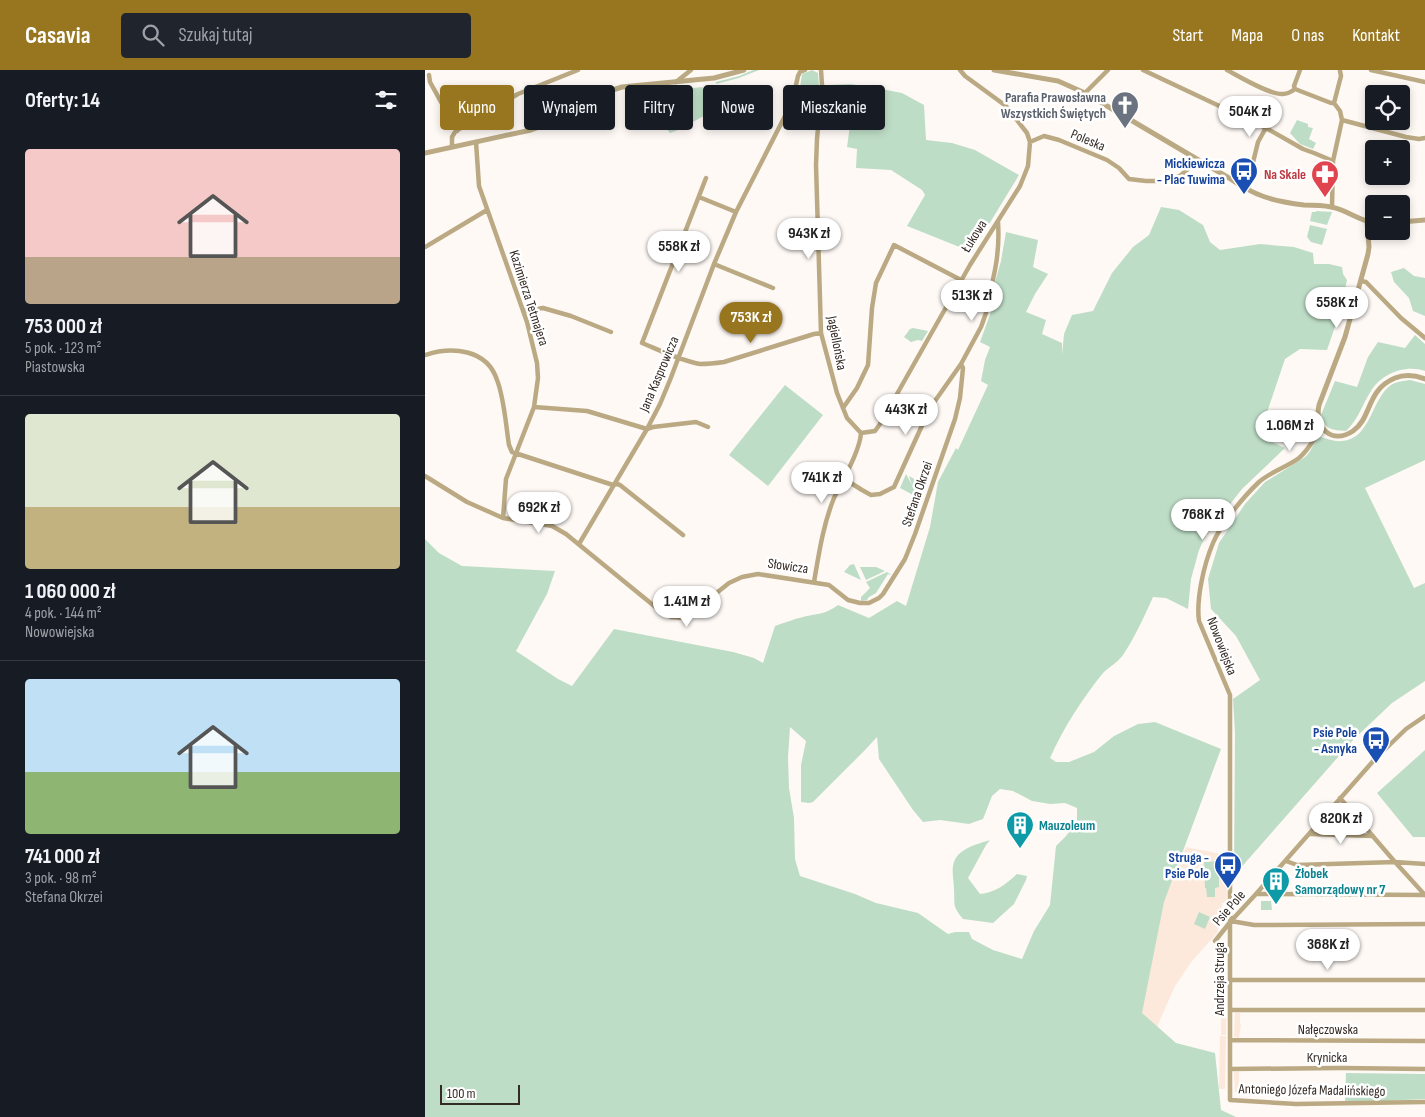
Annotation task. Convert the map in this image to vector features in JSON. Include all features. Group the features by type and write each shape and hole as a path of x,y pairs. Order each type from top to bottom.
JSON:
{"street":[{"path":"514,96 578,70"},
{"path":"689,81 691,70"},
{"path":"676,82 691,70"},
{"path":"425,153 514,135 553,122 594,96 608,90 726,76 744,70"},
{"name":"Jana Kasprowicza","path":"579,544 647,429 670,380 736,212 787,112 793,98 798,76 800,72 805,70"},
{"name":"Jagiellońska","path":"821,70 822,85 816,166 821,333 837,393 847,418 861,433"},
{"path":"960,70 965,76 1006,106 1027,133 1030,142"},
{"path":"993,70 1058,81 1085,93 1229,178 1245,190 1259,196 1285,202 1332,207 1365,221"},
{"path":"1085,93 1108,70"},
{"path":"1143,70 1266,128 1303,150 1314,152 1333,161"},
{"path":"1227,70 1263,88 1282,94 1288,94 1295,89"},
{"path":"1295,89 1294,86 1300,70"},
{"path":"1334,103 1341,76 1340,70"},
{"path":"1371,70 1425,82"},
{"path":"429,75 430,82 440,102"},
{"path":"1295,89 1331,104 1334,103"},
{"path":"1332,207 1333,161 1343,120 1340,111 1334,103"},
{"path":"1249,179 1256,149 1278,106"},
{"path":"1343,120 1406,137 1425,138"},
{"path":"451,147 452,137 457,130"},
{"name":"Poleska","path":"1030,142 1044,136 1059,140 1107,160 1129,178 1146,181 1163,181 1180,176 1198,160"},
{"name":"Kazimierza Tetmajera","path":"476,142 479,186 530,331 537,363 538,378 534,407 506,479 503,518"},
{"name":"Łukowa","path":"861,433 875,431 880,424 960,282 1020,186 1028,166 1030,142"},
{"path":"706,178 642,343 699,364 725,362 812,334 821,333"},
{"path":"699,197 736,212"},
{"path":"425,247 487,210"},
{"path":"1410,221 1425,220"},
{"path":"961,364 981,327 986,313 986,302 998,260 999,237 997,221"},
{"path":"1368,240 1369,250 1345,337 1319,405 1318,417 1322,428 1327,433 1335,436 1347,434 1357,427 1376,392 1389,380 1411,375 1425,379"},
{"path":"843,408 857,388 868,365 872,303 876,283 894,245 960,282 981,296 986,302"},
{"path":"714,264 773,288"},
{"path":"1361,281 1365,282 1401,318 1425,338"},
{"path":"523,311 543,308 571,316 611,332"},
{"path":"425,355 446,350 466,352 475,355 489,364 498,380 509,445 515,454 613,485 620,485 683,535"},
{"name":"Stefana Okrzei","path":"843,478 871,495 880,494 894,487 930,408 961,364"},
{"name":"Stefana Okrzei","path":"814,582 829,585 848,600 860,603 869,603 883,594 905,559 955,419 960,398 963,368 961,364"},
{"path":"534,407 587,411 647,429 696,422 708,427"},
{"name":"Nowowiejska","path":"1230,770 1230,695 1201,626 1197,609 1207,563 1213,542 1241,502 1260,481 1299,458 1322,428"},
{"path":"814,582 827,518 859,445 861,433"},
{"name":"Słowicza","path":"425,476 467,502 503,518 552,526 579,544 664,614 677,618 693,615 729,583 741,577 758,574 814,582"},
{"name":"Psie Pole","path":"1215,941 1375,759 1406,729 1425,716"},
{"name":"Andrzeja Struga","path":"1230,770 1230,1069"},
{"path":"1341,798 1425,895"},
{"path":"1310,834 1373,836"},
{"path":"1286,861 1297,865 1395,862 1425,864"},
{"path":"1256,894 1425,895"},
{"path":"1231,921 1257,925 1425,924"},
{"path":"1230,980 1425,980"},
{"path":"1231,1010 1425,1010"},
{"name":"Nałęczowska","path":"1231,1040 1425,1041"},
{"name":"Krynicka","path":"1230,1069 1425,1069"},
{"name":"Antoniego Józefa Madalińskiego","path":"1230,1069 1230,1100 1297,1104 1425,1102"}],"shaded area":[{"path":"1186,847 1226,855 1227,903 1222,903 1221,925 1217,930 1218,932 1192,961 1175,986 1159,1022 1155,1037 1119,1026 1166,895"},
{"path":"1220,944 1226,944 1226,1012 1221,1012"},
{"path":"1235,1013 1240,1013 1239,1038 1234,1037"},
{"path":"1221,1014 1226,1014 1226,1035 1221,1035"},
{"path":"1220,1036 1226,1036 1225,1089 1219,1089"},
{"path":"1239,1071 1239,1092 1235,1092 1234,1072"}],"green space":[{"path":"753,70 759,70 716,84 716,82"},
{"path":"812,70 818,73 819,85 800,85 802,74"},
{"path":"702,87 703,89 703,116 693,122 693,88"},
{"path":"885,90 902,93 924,105 926,140 952,143 975,150 1019,175 972,252 907,226 925,195 922,190 891,170 856,168 857,149 847,147 849,130 885,130"},
{"path":"1297,120 1313,128 1309,139 1316,143 1313,149 1300,144 1290,133"},
{"path":"668,130 678,130 670,133"},
{"path":"1161,207 1179,210 1203,225 1210,242 1220,250 1260,244 1294,247 1313,253 1314,264 1329,264 1342,267 1343,274 1347,280 1339,315 1327,350 1300,349 1285,359 1259,436 1285,448 1242,489 1206,535 1199,550 1191,579 1188,609 1166,598 1153,597 1123,655 1103,673 1088,693 1067,724 1050,758 1056,762 1069,762 1094,752 1114,736 1138,724 1155,722 1221,749 1164,902 1142,1013 1176,1043 1215,1053 1221,1110 1236,1117 425,1117 425,539 439,553 462,566 555,571 547,594 516,651 572,686 614,629 733,652 754,658 763,663 775,626 825,612 838,605 869,618 897,601 906,606 930,527 938,482 956,448 958,450 988,385 981,381 985,360 990,347 980,342 996,298 991,296 1001,261 1006,232 1038,240 1033,267 1048,274 1026,312 1046,320 1042,334 1062,343 1062,355 1064,334 1072,315 1093,311 1112,273 1133,247 1149,235","holes":["790,727 806,741 801,765 801,802 813,802 877,737 879,759 923,822 940,820 969,824 983,819 992,796 1000,789 1013,791 1032,801 1050,804 1065,803 1077,808 1077,822 1056,846 1050,905 1034,931 1022,959 993,950 972,939 969,932 948,934 918,913 876,903 800,876 795,859 794,818 789,788 788,757"]},
{"path":"1312,212 1332,212 1327,225 1310,221"},
{"path":"1310,225 1327,229 1322,245 1311,242 1307,237"},
{"path":"1404,268 1414,276 1425,278 1425,316 1413,311 1409,298 1394,282 1391,272"},
{"path":"913,328 928,331 922,341 911,342 904,337"},
{"path":"1415,335 1425,344 1425,371 1410,369 1387,375 1375,385 1354,422 1346,431 1327,426 1321,415 1335,381 1357,387 1368,357 1378,342 1405,348"},
{"path":"1410,380 1425,384 1425,460 1365,488 1414,588 1425,583 1425,681 1392,703 1353,740 1238,871 1234,873 1235,733 1233,699 1260,680 1236,636 1211,609 1208,579 1219,543 1245,504 1265,482 1305,457 1319,437 1336,441 1352,439 1365,426 1384,391 1393,384"},
{"path":"785,385 823,415 768,486 729,455"},
{"path":"906,474 912,485 909,476 925,485 921,498 919,499 915,491 920,502 919,503 917,497 900,488"},
{"path":"854,564 861,580 844,572 850,565"},
{"path":"860,567 876,567 885,571 866,580"},
{"path":"887,572 892,575 888,574 876,593 867,600 861,601 861,597 870,588 866,582"},
{"path":"1425,750 1425,837 1413,837 1377,793"},
{"path":"1329,819 1353,819 1362,832 1358,834 1323,832 1321,830"},
{"path":"990,840 968,878 980,894 995,890 1017,874 1027,876 1026,880 1014,904 993,923 963,919 955,905 954,862 956,857 964,850"},
{"path":"1219,861 1219,887 1215,888 1215,897 1207,897 1204,862"},
{"path":"1261,901 1271,901 1272,910 1261,910"},
{"path":"1199,912 1210,917 1205,929 1194,924"},
{"path":"1346,1073 1425,1074 1425,1099 1345,1103"}],"place":[{"name":"Parafia Prawosławna Wszystkich Świętych","path":"1125,129"},
{"name":"Mickiewicza - Plac Tuwima","path":"1244,195"},
{"name":"Na Skale","path":"1325,198"},
{"name":"Psie Pole - Asnyka","path":"1376,764"},
{"name":"Mauzoleum","path":"1020,849"},
{"name":"Struga - Psie Pole","path":"1228,889"},
{"name":"Żłobek Samorządowy nr 7","path":"1276,905"}]}
